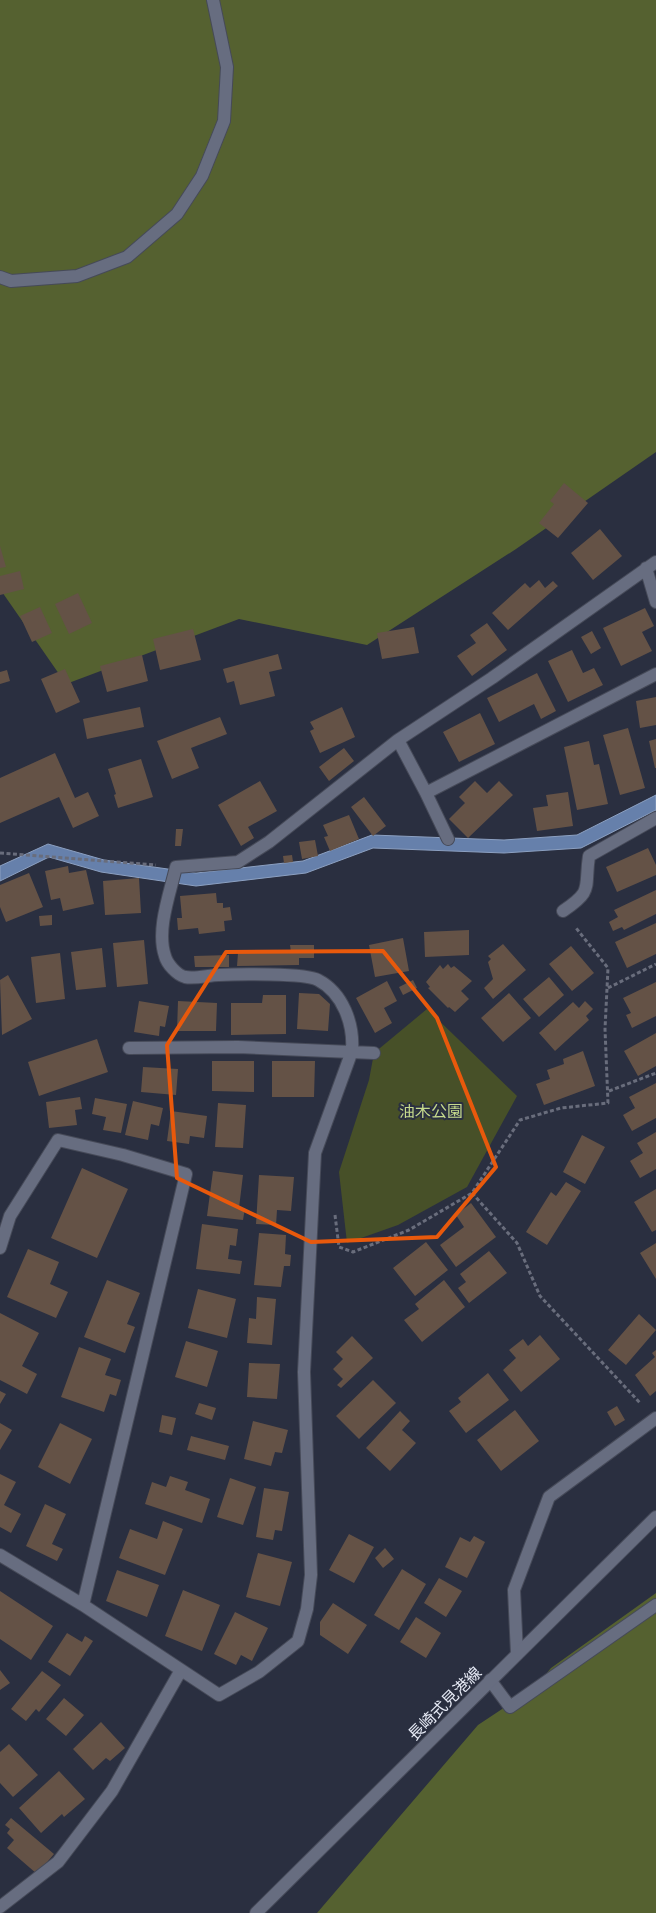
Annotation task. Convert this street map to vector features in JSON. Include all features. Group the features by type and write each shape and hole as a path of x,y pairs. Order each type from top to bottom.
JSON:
{"street":[{"path":"0,276 10,281 76,276 127,257 177,214 202,176 224,121 227,67 213,0"},
{"path":"0,1555 83,1605 219,1695 259,1672 298,1641 307,1610 311,1575 304,1372 315,1153 352,1050 353,1036 345,1008 333,992 316,979 254,974 184,977 172,968 164,956 163,922 176,867 238,862 269,842 398,740 492,678 651,565 656,602"},
{"path":"426,793 656,674"},
{"path":"398,740 448,839"},
{"path":"563,912 580,900 587,891 589,856 656,818"},
{"path":"129,1048 238,1047 352,1050 374,1053"},
{"path":"0,1248 10,1216 58,1140 123,1155 186,1174 83,1605"},
{"path":"517,1654 514,1590 549,1496 655,1419"},
{"name":"長崎式見港線","path":"256,1913 656,1517"},
{"path":"490,1680 510,1707 656,1605"},
{"path":"0,1907 58,1862 112,1791 181,1670"}],"path":[{"path":"0,853 176,867"},
{"path":"335,1212 339,1247 352,1252 409,1230 472,1193 520,1120 561,1108 608,1103 606,1029 608,968 563,912"},
{"path":"608,988 656,964"},
{"path":"609,1091 656,1073"},
{"path":"472,1193 517,1243 540,1296 655,1419"}],"highlighted area":[{"path":"383,951 437,1018 496,1167 437,1237 311,1242 177,1178 167,1045 226,952"}],"green space":[{"path":"0,0 656,0 656,452 516,549 367,645 239,619 66,684 0,589"},
{"name":"油木公園","path":"427,1009 517,1096 467,1187 398,1225 347,1243 339,1172 369,1080 374,1053"},
{"path":"656,1593 656,1913 317,1913 478,1725 535,1687 551,1668"}],"water":[{"path":"656,795 656,810 581,848 504,853 373,848 306,873 196,886 101,872 49,857 0,881 0,866 48,844 104,860 196,873 303,861 372,835 504,840 577,835"}],"building":[{"path":"564,483 588,503 558,538 539,523 554,504 550,501"},
{"path":"600,529 622,556 593,580 571,553"},
{"path":"0,546 6,567 0,568"},
{"path":"20,571 24,589 0,595 0,576"},
{"path":"539,580 545,588 553,581 558,586 508,630 492,613 525,583 530,588"},
{"path":"78,593 92,623 69,634 55,604"},
{"path":"40,607 52,633 32,642 20,616"},
{"path":"645,608 654,626 642,632 652,651 621,666 603,628"},
{"path":"487,623 507,650 472,676 457,656 476,643 470,635"},
{"path":"414,627 419,653 382,659 377,633"},
{"path":"193,629 201,660 160,670 153,639"},
{"path":"592,631 601,648 591,654 581,637"},
{"path":"572,650 583,673 594,668 603,685 568,702 548,661"},
{"path":"278,654 282,669 269,672 275,696 240,705 234,681 227,683 223,669"},
{"path":"142,655 148,681 107,692 100,666"},
{"path":"65,669 80,702 56,713 41,679"},
{"path":"7,670 10,681 0,684 0,672"},
{"path":"537,673 556,711 541,719 534,704 499,722 487,698"},
{"path":"656,697 656,725 640,728 636,701"},
{"path":"140,707 144,727 87,739 83,719"},
{"path":"342,707 355,737 320,753 310,731 314,729 310,722"},
{"path":"480,713 495,744 459,762 443,732"},
{"path":"220,717 227,734 191,748 199,768 172,779 157,741"},
{"path":"628,728 645,788 620,795 603,735"},
{"path":"656,739 656,768 655,768 649,741"},
{"path":"589,741 594,765 599,764 608,804 577,810 564,747"},
{"path":"344,748 354,761 329,781 319,767"},
{"path":"55,753 75,798 88,792 99,816 73,828 59,797 0,823 0,778"},
{"path":"141,759 153,797 118,808 114,795 116,794 108,769"},
{"path":"260,781 277,811 248,827 254,838 241,846 218,805"},
{"path":"475,781 487,793 499,781 513,795 468,838 449,819 465,803 459,797"},
{"path":"568,792 573,826 537,831 533,808 548,806 546,795"},
{"path":"364,797 386,826 373,836 351,807"},
{"path":"349,815 359,839 330,851 324,837 328,836 323,825"},
{"path":"176,829 183,829 181,846 175,846"},
{"path":"315,840 318,856 302,859 299,842"},
{"path":"648,848 656,865 656,875 617,892 606,867"},
{"path":"292,855 293,862 284,863 283,856"},
{"path":"68,866 69,873 86,870 94,904 63,911 60,898 51,900 45,871"},
{"path":"29,873 43,907 6,922 0,907 0,885"},
{"path":"139,878 141,913 105,915 103,881"},
{"path":"656,890 656,914 624,930 622,927 613,931 609,922 618,917 614,910"},
{"path":"216,893 217,903 223,903 223,908 230,907 232,920 224,921 225,931 199,934 198,928 178,930 177,918 182,918 180,896"},
{"path":"52,915 52,925 40,926 39,916"},
{"path":"656,923 656,954 627,968 615,942"},
{"path":"469,930 469,955 425,957 424,932"},
{"path":"403,938 409,971 375,977 369,945"},
{"path":"144,940 148,984 117,987 113,943"},
{"path":"503,944 526,970 493,999 484,988 493,979 488,962 491,959 488,956"},
{"path":"290,945 314,945 314,958 299,958 299,965 237,966 238,953 291,952"},
{"path":"571,946 594,973 572,991 549,964"},
{"path":"102,948 106,987 76,990 71,952"},
{"path":"60,953 65,999 36,1003 31,957"},
{"path":"229,955 229,967 195,967 194,956"},
{"path":"448,964 451,968 454,966 472,981 461,991 469,999 455,1012 448,1008 428,988 430,987 426,982 440,965 443,969"},
{"path":"8,975 32,1019 2,1035 0,980"},
{"path":"549,977 564,995 539,1017 523,999"},
{"path":"413,980 417,988 403,995 399,987"},
{"path":"387,981 397,1001 384,1008 392,1023 375,1033 356,998"},
{"path":"656,982 656,1016 632,1028 626,1015 631,1013 623,998"},
{"path":"299,993 319,994 330,1004 328,1031 297,1029"},
{"path":"509,993 531,1018 503,1042 481,1018"},
{"path":"263,995 286,995 286,1034 231,1035 231,1003 262,1003"},
{"path":"139,1001 169,1006 165,1027 160,1026 159,1036 134,1032"},
{"path":"178,1001 217,1003 216,1031 177,1031"},
{"path":"585,1001 593,1009 586,1016 589,1020 555,1051 539,1033 573,1002 579,1008"},
{"path":"656,1033 656,1066 638,1076 624,1051"},
{"path":"97,1039 108,1072 39,1096 28,1062"},
{"path":"583,1051 595,1086 544,1105 536,1084 550,1079 547,1070 564,1064 563,1059"},
{"path":"212,1061 254,1061 254,1092 212,1091"},
{"path":"272,1061 315,1061 314,1097 272,1097"},
{"path":"143,1067 178,1069 176,1095 141,1092"},
{"path":"656,1083 656,1118 632,1131 623,1115 635,1108 629,1097"},
{"path":"80,1097 82,1109 75,1110 77,1125 49,1128 46,1102"},
{"path":"95,1098 127,1104 121,1133 103,1130 106,1117 92,1114"},
{"path":"133,1101 163,1108 159,1126 151,1124 148,1140 125,1135"},
{"path":"218,1103 246,1105 243,1148 215,1147"},
{"path":"171,1111 207,1116 204,1138 190,1136 189,1144 167,1141"},
{"path":"656,1132 656,1169 640,1178 630,1161 643,1153 637,1143"},
{"path":"582,1135 605,1147 585,1184 563,1172"},
{"path":"82,1168 128,1189 97,1258 51,1238"},
{"path":"213,1171 243,1175 239,1208 245,1208 243,1220 207,1216"},
{"path":"259,1175 294,1177 291,1211 277,1210 276,1225 256,1224"},
{"path":"566,1182 581,1191 547,1245 526,1232 551,1192 556,1196"},
{"path":"656,1189 656,1230 652,1232 634,1202"},
{"path":"471,1203 496,1237 456,1267 440,1245 464,1227 456,1215"},
{"path":"202,1224 238,1229 236,1246 230,1245 228,1259 242,1261 240,1274 196,1269"},
{"path":"259,1233 286,1235 285,1254 291,1255 290,1266 284,1266 281,1287 254,1285"},
{"path":"426,1242 448,1270 415,1296 393,1268"},
{"path":"656,1243 656,1279 640,1253"},
{"path":"28,1249 59,1262 50,1284 68,1292 56,1318 7,1297"},
{"path":"489,1251 507,1273 469,1303 458,1288 466,1282 460,1274"},
{"path":"107,1280 140,1293 127,1324 135,1327 125,1353 84,1337"},
{"path":"444,1280 465,1307 422,1342 404,1320 419,1309 415,1304"},
{"path":"198,1289 236,1299 227,1338 188,1328"},
{"path":"257,1297 276,1299 272,1345 247,1343 249,1318 256,1319"},
{"path":"0,1313 39,1333 22,1366 37,1374 27,1394 0,1380"},
{"path":"639,1314 656,1330 626,1365 608,1350"},
{"path":"540,1335 560,1359 521,1392 503,1370 516,1358 509,1350 523,1339 528,1346"},
{"path":"352,1336 373,1358 341,1388 337,1385 343,1379 333,1369 343,1359 336,1352"},
{"path":"186,1341 218,1351 207,1387 175,1377"},
{"path":"79,1347 111,1359 105,1375 121,1380 116,1396 110,1394 104,1412 61,1397"},
{"path":"656,1350 656,1391 650,1396 635,1375 655,1357 652,1353"},
{"path":"249,1363 280,1364 277,1399 247,1397"},
{"path":"488,1373 509,1400 466,1433 449,1411 461,1402 458,1398"},
{"path":"373,1380 396,1403 359,1439 336,1416"},
{"path":"0,1391 6,1394 0,1404"},
{"path":"199,1403 216,1408 212,1420 195,1414"},
{"path":"617,1406 625,1420 615,1426 607,1412"},
{"path":"515,1410 539,1441 501,1471 477,1440"},
{"path":"400,1411 410,1421 402,1430 416,1443 390,1471 366,1448"},
{"path":"162,1415 176,1418 172,1435 159,1432"},
{"path":"253,1421 288,1430 282,1453 275,1452 271,1466 244,1459"},
{"path":"0,1423 12,1430 0,1450"},
{"path":"60,1423 92,1439 70,1484 38,1467"},
{"path":"191,1436 229,1446 225,1460 187,1450"},
{"path":"0,1474 16,1482 4,1505 21,1514 11,1533 0,1527"},
{"path":"170,1476 188,1482 185,1490 210,1499 202,1523 145,1504 152,1482 166,1487"},
{"path":"230,1478 256,1487 243,1525 217,1517"},
{"path":"264,1488 289,1492 282,1531 275,1530 273,1540 256,1537"},
{"path":"45,1504 66,1514 52,1544 63,1549 57,1561 26,1546"},
{"path":"163,1521 183,1529 165,1575 119,1558 130,1529 157,1539"},
{"path":"349,1534 374,1547 354,1583 329,1570"},
{"path":"474,1536 485,1542 467,1578 445,1567 460,1537 470,1542"},
{"path":"385,1548 394,1559 383,1568 375,1558"},
{"path":"258,1553 292,1562 280,1606 246,1597"},
{"path":"402,1569 426,1584 399,1630 374,1615"},
{"path":"117,1570 159,1585 147,1617 106,1601"},
{"path":"439,1578 462,1591 446,1617 424,1603"},
{"path":"183,1590 220,1605 202,1651 165,1636"},
{"path":"0,1591 53,1626 31,1660 0,1639"},
{"path":"333,1603 367,1625 348,1654 320,1635 320,1622"},
{"path":"235,1612 268,1628 252,1661 241,1655 236,1665 214,1654"},
{"path":"416,1617 441,1633 426,1658 400,1642"},
{"path":"67,1633 82,1642 85,1636 93,1641 70,1676 48,1662"},
{"path":"0,1670 10,1683 0,1690"},
{"path":"42,1671 61,1685 39,1712 36,1709 26,1721 11,1709"},
{"path":"64,1698 84,1715 66,1736 46,1719"},
{"path":"101,1722 125,1748 110,1761 106,1758 93,1770 73,1749"},
{"path":"9,1744 38,1775 13,1797 0,1783 0,1752"},
{"path":"59,1771 85,1799 64,1817 62,1814 41,1833 19,1808"},
{"path":"11,1818 54,1854 37,1874 7,1848 14,1840 7,1833 10,1829 5,1825"}]}
